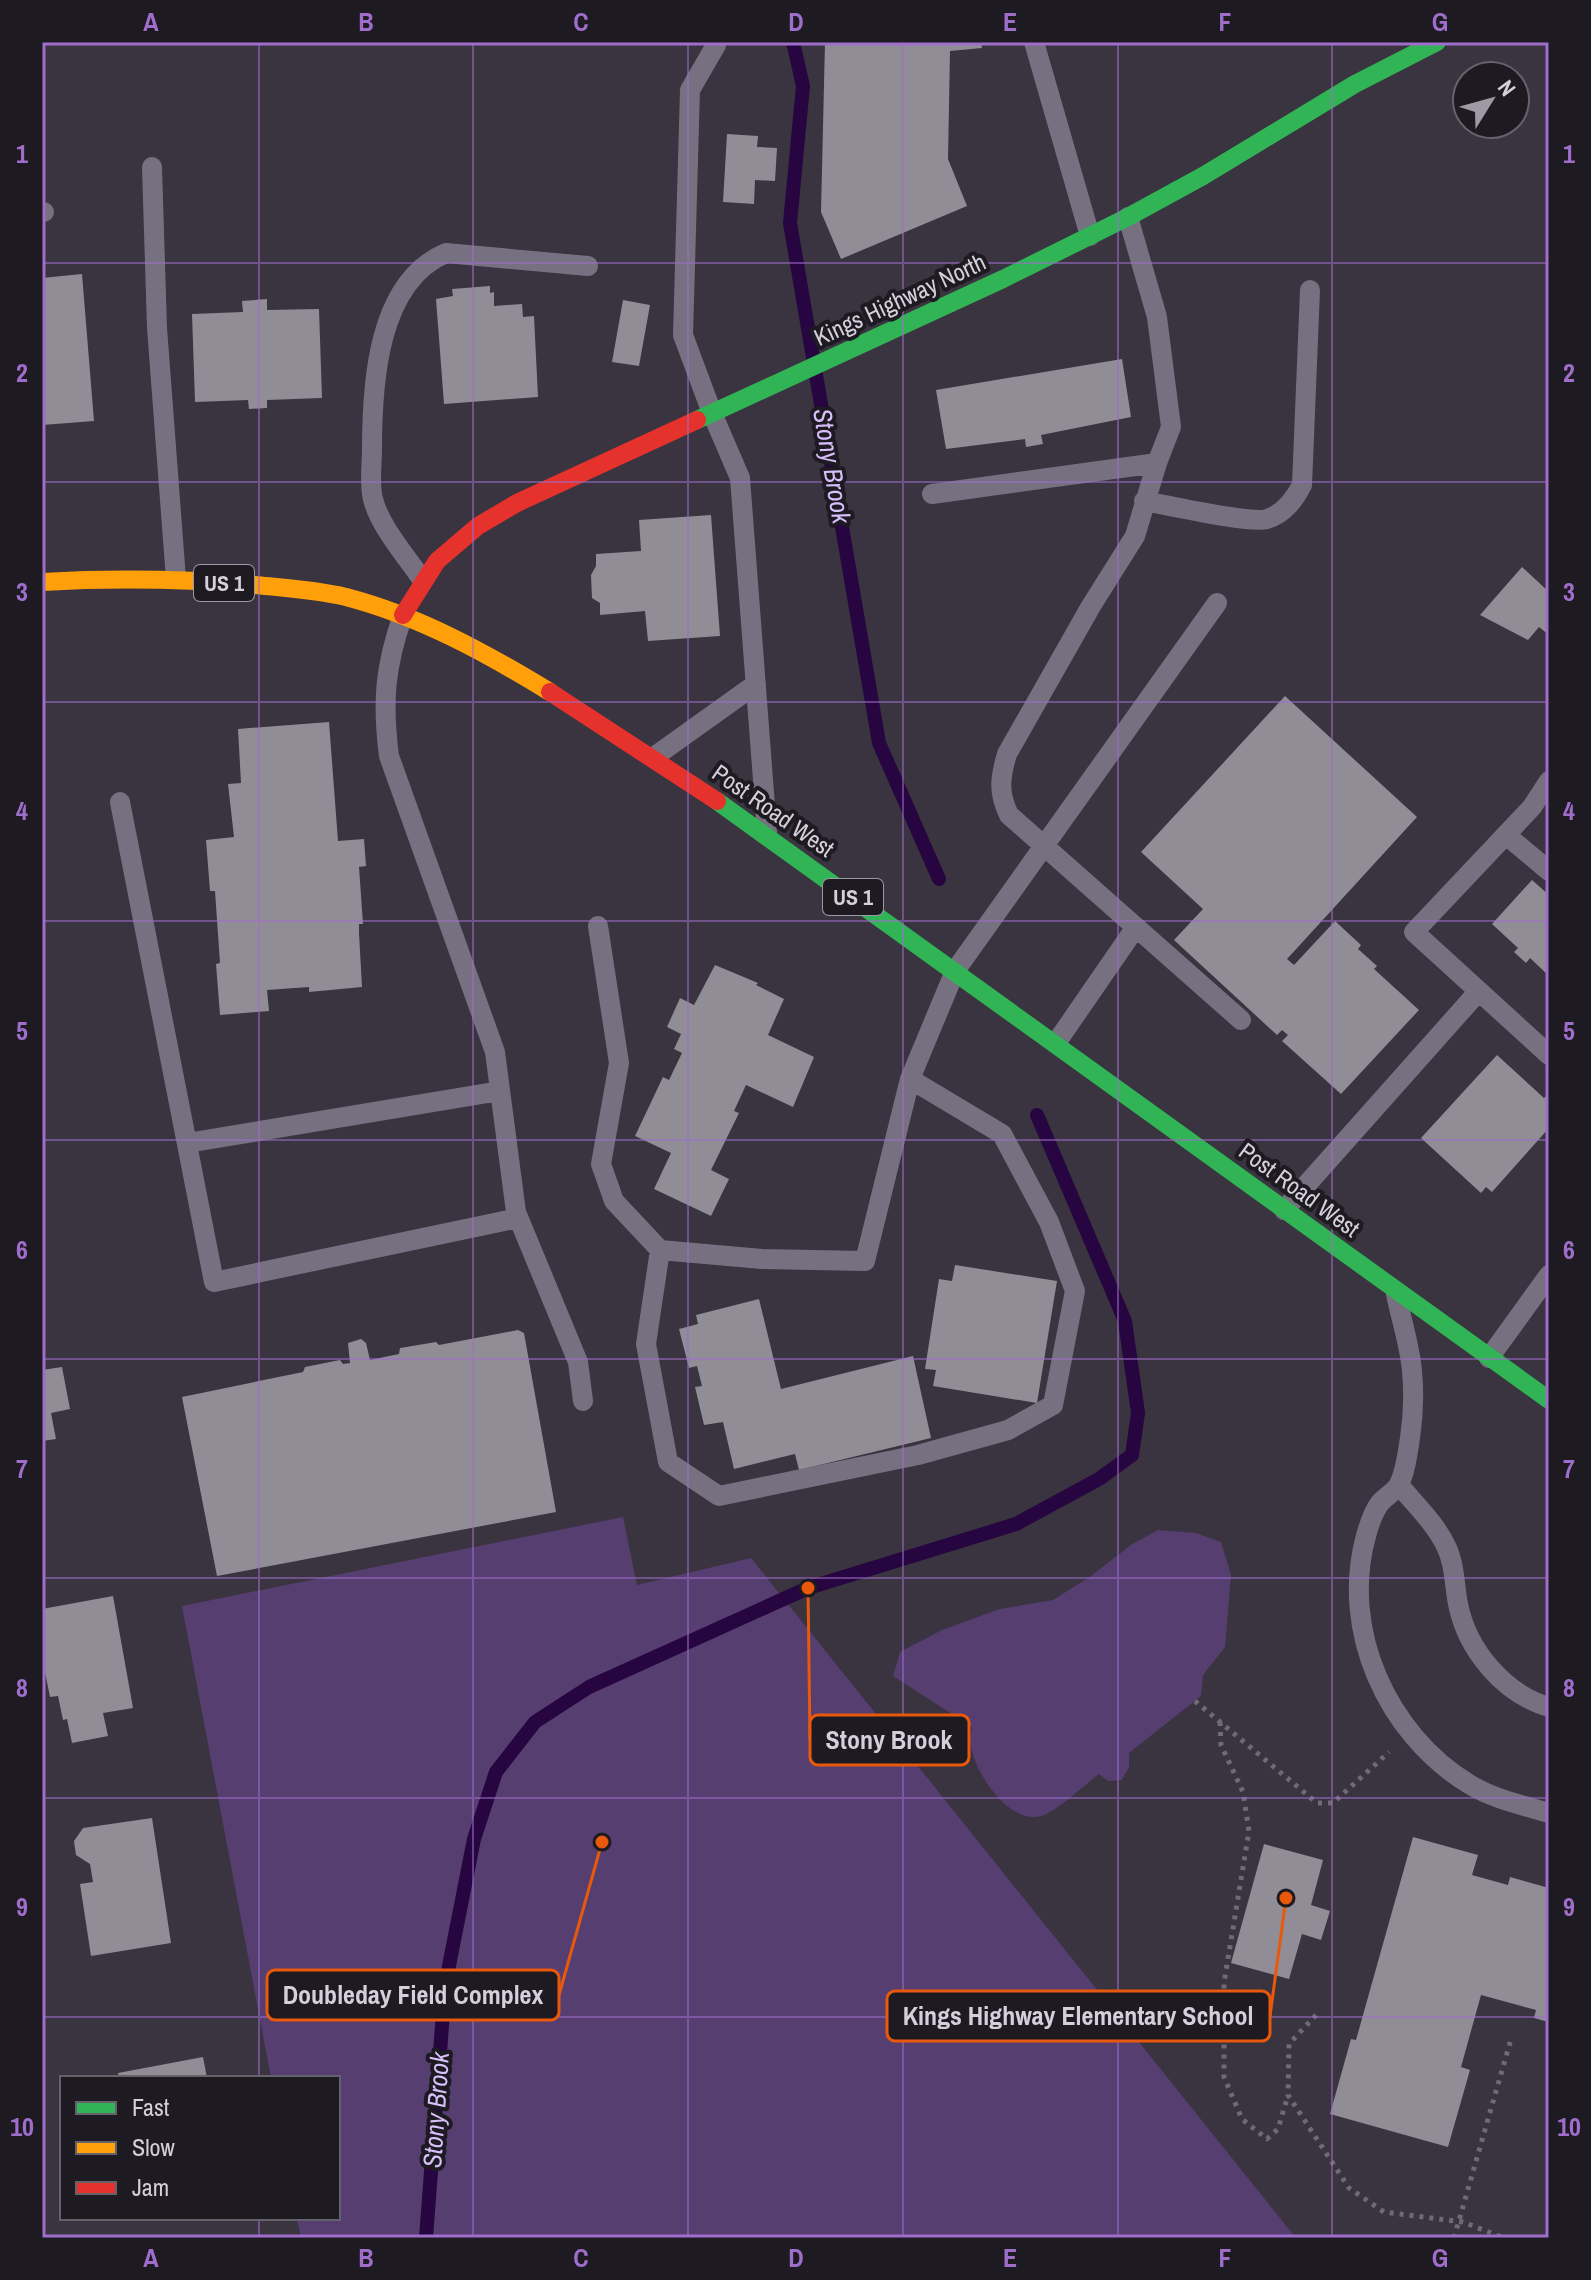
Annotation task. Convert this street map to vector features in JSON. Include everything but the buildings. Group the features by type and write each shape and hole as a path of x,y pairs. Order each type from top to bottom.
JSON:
{"main road":[{"name":"Kings Highway North","path":"403,615 421,578 445,549 481,523 517,503 1128,217 1203,176 1355,84 1437,42"},
{"name":"Post Road West","path":"42,582 176,579 330,594 403,615 521,674 654,757 768,836 1549,1400"}],"lane":[{"path":"1034,42 1090,236"},
{"path":"716,45 690,90 683,335 740,478 768,836"},
{"path":"152,167 157,328 176,579"},
{"path":"1128,217 1157,317 1171,427 1144,501 1135,536 1091,606 1007,754 999,779 1001,798 1009,815 1241,1020"},
{"path":"421,578 388,530 373,499 372,422 376,375 391,310 422,267 429,260 446,253 588,266"},
{"path":"1144,501 1266,520 1294,500 1302,485 1310,290"},
{"path":"932,494 1157,463"},
{"path":"598,926 619,1063 601,1164 614,1201 660,1250 762,1259 865,1261 910,1079 955,971 1217,603"},
{"path":"403,615 392,644 385,680 383,716 389,756 495,1052 518,1218 578,1362 583,1401"},
{"path":"654,757 756,684"},
{"path":"1549,781 1532,807 1414,932 1549,1055"},
{"path":"120,802 214,1282 518,1218"},
{"path":"1506,835 1549,871"},
{"path":"1056,1043 1136,927"},
{"path":"1284,1210 1478,992"},
{"path":"660,1250 646,1344 668,1462 719,1496 933,1451 1008,1430 1053,1405 1075,1291 1049,1222 1002,1134 910,1079"},
{"path":"187,1143 500,1091"},
{"path":"1489,1358 1549,1275"},
{"path":"1395,1290 1412,1371 1410,1438 1399,1485 1380,1503 1366,1532 1361,1555 1363,1638 1386,1694 1412,1734 1447,1769 1491,1795 1549,1813"},
{"path":"1399,1485 1444,1543 1452,1562 1458,1606 1478,1652 1507,1685 1549,1707"}],"path":[{"path":"1195,1701 1317,1803 1333,1803 1412,1734"},
{"path":"1220,1722 1221,1745 1243,1792 1249,1831 1224,1983 1224,2077 1242,2119 1267,2139 1278,2129 1288,2095 1289,2044 1316,2015"},
{"path":"1454,2238 1511,2039"},
{"path":"1288,2095 1349,2188 1384,2212 1459,2222 1504,2238"}],"shaded area":[{"path":"623,1517 637,1585 751,1558 1296,2238 301,2238 297,2220 340,2220 340,2076 271,2076 182,1606"},
{"path":"1158,1530 1196,1533 1221,1542 1231,1575 1225,1647 1203,1675 1201,1696 1129,1753 1129,1767 1122,1780 1108,1781 1099,1774 1051,1812 1032,1817 1019,1814 997,1796 979,1770 971,1746 972,1727 893,1676 900,1652 942,1630 1000,1609 1053,1600 1132,1544"}],"waterway":[{"name":"Stony Brook","path":"793,42 803,86 790,223 879,743 939,879"},
{"name":"Stony Brook","path":"426,2238 445,1986 474,1839 496,1772 535,1722 589,1687 808,1588 1016,1524 1099,1479 1132,1455 1138,1413 1125,1321 1037,1115"}],"traffic: fast":[{"path":"697,420 1003,279 1128,217 1203,176 1355,84 1437,42"},
{"path":"717,801 1549,1400"}],"traffic: slow":[{"path":"42,582 202,581 290,588 346,597 426,625 550,692"}],"traffic: jam":[{"path":"403,615 437,561 478,526 517,503 697,420"},
{"path":"550,692 717,801"}],"place":[{"name":"Stony Brook","path":"808,1588"},
{"name":"Doubleday Field Complex","path":"602,1842"},
{"name":"Kings Highway Elementary School","path":"1286,1898"}]}
